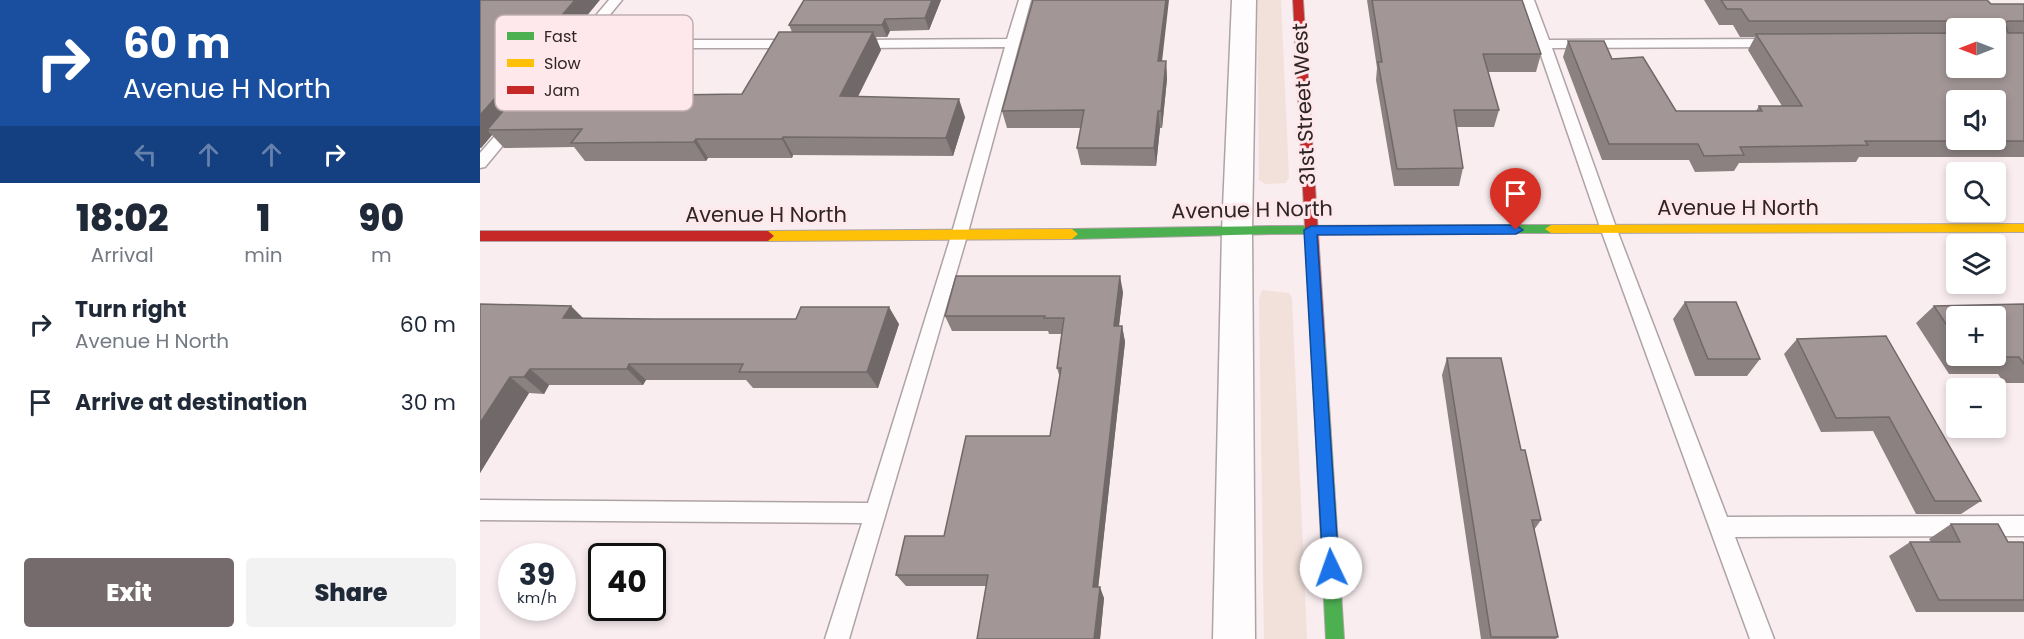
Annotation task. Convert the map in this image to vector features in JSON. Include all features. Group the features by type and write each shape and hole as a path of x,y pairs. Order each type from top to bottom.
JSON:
{"street":[{"path":"1234,639 1237,231 1244,0"},
{"name":"31st Street West","path":"1298,0 1335,639"},
{"name":"Avenue H North","path":"480,236 959,236 1311,230 2024,228"}],"lane":[{"path":"603,15 616,0"},
{"path":"837,639 959,236 1025,0"},
{"path":"1528,0 1609,230 1762,639"},
{"path":"837,44 1013,43"},
{"path":"1545,44 1791,43"},
{"path":"693,44 814,44"},
{"path":"480,163 523,111"},
{"path":"480,510 874,513"},
{"path":"1721,527 2024,526"}],"shaded area":[{"path":"1257,0 1281,0 1289,177 1286,183 1265,184 1259,180"},
{"path":"1262,290 1289,293 1292,298 1307,639 1264,639 1259,299"}],"building":[{"path":"480,0 575,0 562,15 495,15 495,98 480,115"},
{"path":"804,0 932,0 925,18 885,19 882,25 789,25"},
{"path":"1033,0 1166,0 1158,61 1166,61 1161,111 1158,111 1154,148 1077,148 1084,110 1002,111"},
{"path":"1372,0 1522,0 1541,54 1483,54 1499,110 1454,110 1463,168 1397,169 1378,62 1382,62"},
{"path":"1721,0 1987,0 1991,4 2024,4 2024,21 2006,22 2006,18 1946,18 1946,21 1749,21 1741,9 1727,9"},
{"path":"2006,26 2008,33 2024,33 2024,141 2006,141 2006,90 1946,90 1946,141 1865,141 1868,145 1740,147 1744,155 1704,156 1698,144 1609,144 1568,41 1604,41 1612,59 1643,57 1676,111 1762,111 1759,106 1802,106 1756,34 1946,33 1946,78 2006,78"},
{"path":"779,32 873,32 840,96 959,99 946,138 783,137 782,139 696,139 694,142 571,143 582,129 487,130 503,111 693,111 693,95 742,94"},
{"path":"956,276 1120,276 1114,326 1122,326 1093,587 1100,587 1094,639 977,639 988,575 896,575 905,536 944,536 966,436 1050,436 1061,368 1057,368 1064,318 945,316"},
{"path":"1685,302 1736,302 1760,359 1708,359"},
{"path":"480,304 571,306 563,318 654,319 796,319 801,307 889,307 867,372 739,372 743,364 629,364 627,369 530,369 524,377 510,377 480,423"},
{"path":"2024,304 2024,364 2019,357 2006,357 2006,306 1946,306 1946,324 1934,306"},
{"path":"1886,336 1981,501 1935,501 1889,417 1836,418 1797,339"},
{"path":"1447,358 1501,358 1521,450 1525,450 1541,520 1532,520 1558,637 1491,637"},
{"path":"1951,524 1998,524 2008,542 2023,542 2024,600 1939,600 1910,542 1960,542"}],"traffic: fast":[{"path":"1072,234 1274,230 1551,229"},
{"path":"1318,341 1335,639"}],"traffic: slow":[{"path":"1551,229 2024,228"},
{"path":"768,236 1072,234"}],"traffic: jam":[{"path":"1298,0 1318,341"},
{"path":"480,236 768,236"}],"route":[{"path":"1331,568 1311,230 1516,230"}]}
